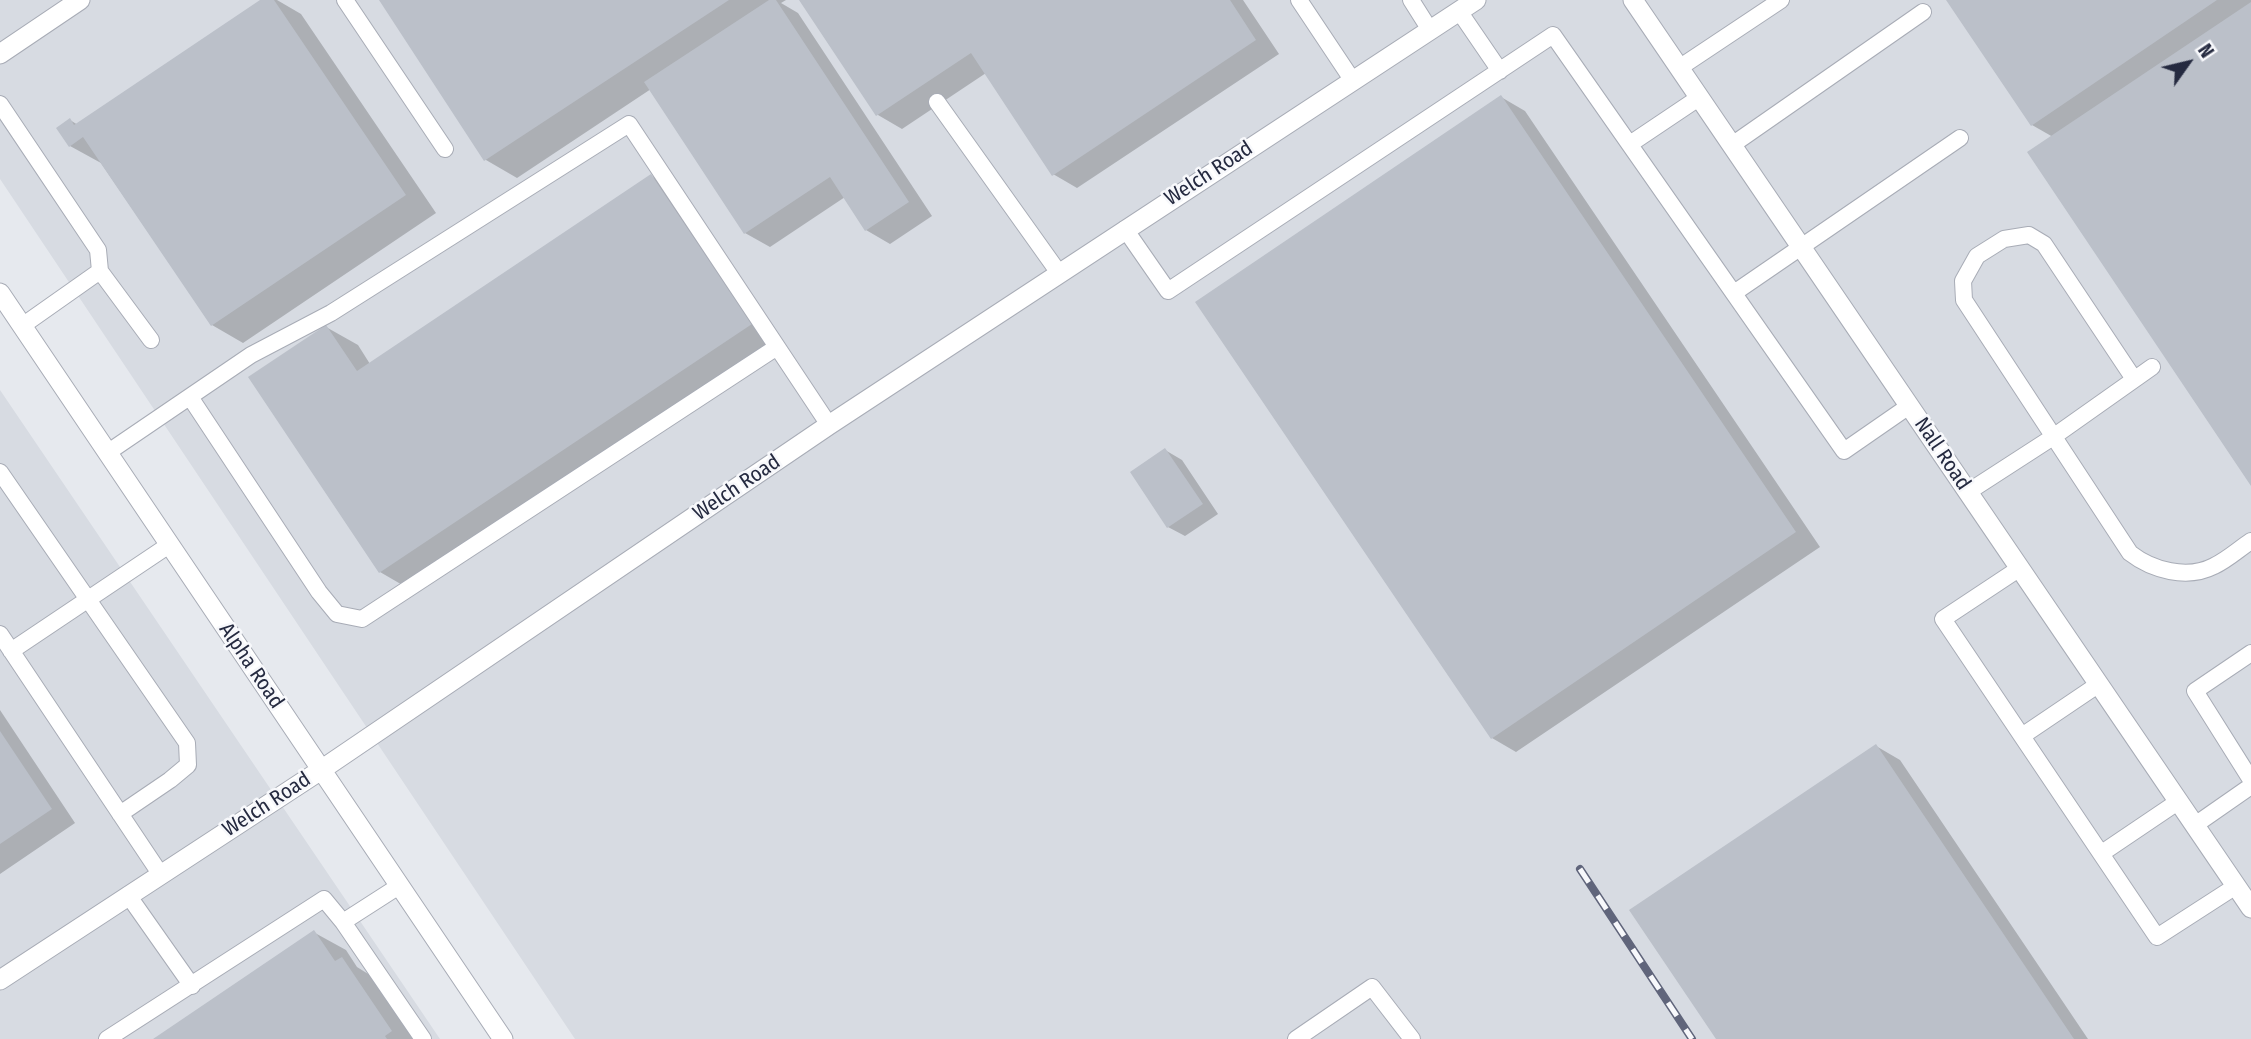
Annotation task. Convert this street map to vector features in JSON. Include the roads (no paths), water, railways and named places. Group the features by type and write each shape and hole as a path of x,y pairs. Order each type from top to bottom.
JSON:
{"street":[{"path":"0,54 80,0"},
{"name":"Welch Road","path":"0,980 321,770 829,425 1476,0"},
{"name":"Nall Road","path":"1633,0 2251,908"},
{"name":"Alpha Road","path":"0,293 503,1039"}],"lane":[{"path":"345,0 445,149"},
{"path":"1299,0 1353,81"},
{"path":"1410,0 1430,30"},
{"path":"1679,68 1781,0"},
{"path":"1459,11 1500,71"},
{"path":"1732,145 1923,12"},
{"path":"1125,229 1168,291 1553,36 1844,451 1909,406"},
{"path":"1630,145 1700,97"},
{"path":"937,102 1059,273"},
{"path":"0,104 97,250 100,271 151,340"},
{"path":"107,453 251,355 342,306 629,124 829,425"},
{"path":"1734,293 1960,138"},
{"path":"2134,379 2045,244 2029,234 2004,239 1978,256 1963,281 1964,300 2130,554 2144,565 2185,572 2212,567 2251,541"},
{"path":"22,326 100,271"},
{"path":"190,397 319,592 337,614 362,619 778,347"},
{"path":"1968,492 2053,438 2152,368"},
{"path":"0,472 187,743 188,765 120,814"},
{"path":"11,652 169,545"},
{"path":"2020,568 1943,620 2157,937 2236,886"},
{"path":"0,634 161,874"},
{"path":"2251,653 2195,691 2251,780"},
{"path":"2022,736 2099,684"},
{"path":"2195,825 2251,786"},
{"path":"2102,853 2179,801"},
{"path":"343,922 399,886"},
{"path":"128,895 192,986"},
{"path":"107,1039 324,899 343,922 423,1039"},
{"path":"1296,1039 1373,987 1412,1039"}],"railway":[{"path":"1580,869 1692,1039"}]}
